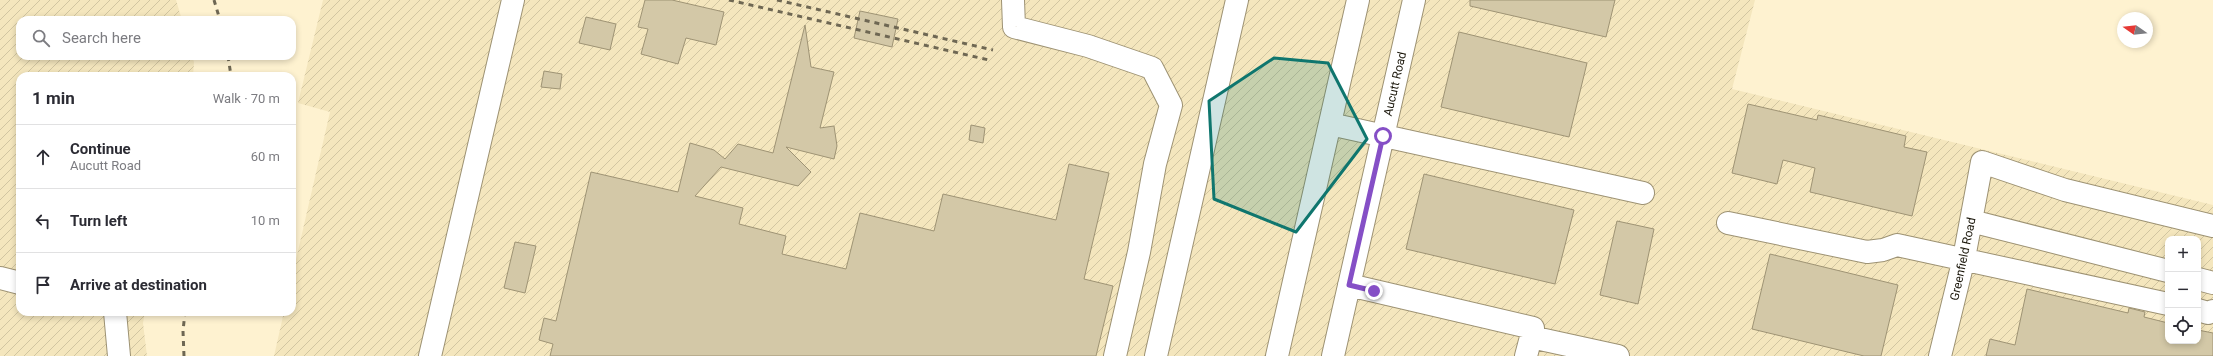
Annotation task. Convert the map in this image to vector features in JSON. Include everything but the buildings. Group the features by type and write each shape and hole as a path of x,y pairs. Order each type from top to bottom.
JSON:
{"street":[{"path":"430,356 513,0"},
{"path":"1014,0 1014,27 1088,46 1152,68 1171,105 1155,164 1139,252 1115,356"},
{"path":"1156,356 1237,0"},
{"path":"1277,356 1358,0"},
{"name":"Aucutt Road","path":"1333,356 1414,0"},
{"path":"1330,124 1643,193"},
{"name":"Greenfield Road","path":"1940,356 1964,258 1982,162 2065,190 2213,226"},
{"path":"1971,221 2165,270"},
{"path":"1728,223 1867,252 1883,250 1897,245 1964,258 2165,303"},
{"path":"0,278 16,283"},
{"path":"2201,280 2213,283"},
{"path":"1349,285 1533,328 1528,346 1618,356"},
{"path":"2201,311 2208,313 2213,310"},
{"path":"115,316 119,356"}],"highlighted area":[{"path":"1274,58 1328,63 1367,139 1296,232 1214,199 1209,101"}],"shaded area":[{"path":"0,0 176,0 181,16 16,16 16,60 193,60 194,62 193,72 16,72 16,316 144,316 143,323 147,356 0,356"},
{"path":"323,0 1755,0 1732,89 2213,205 2213,356 274,356 283,316 296,316 296,260 330,112 298,103"}],"railway":[{"path":"214,0 219,16"},
{"path":"729,0 989,60"},
{"path":"777,0 993,50"},
{"path":"229,60 230,72"},
{"path":"184,356 183,331 185,316"}],"route":[{"path":"1374,291 1349,285 1383,136"}]}
